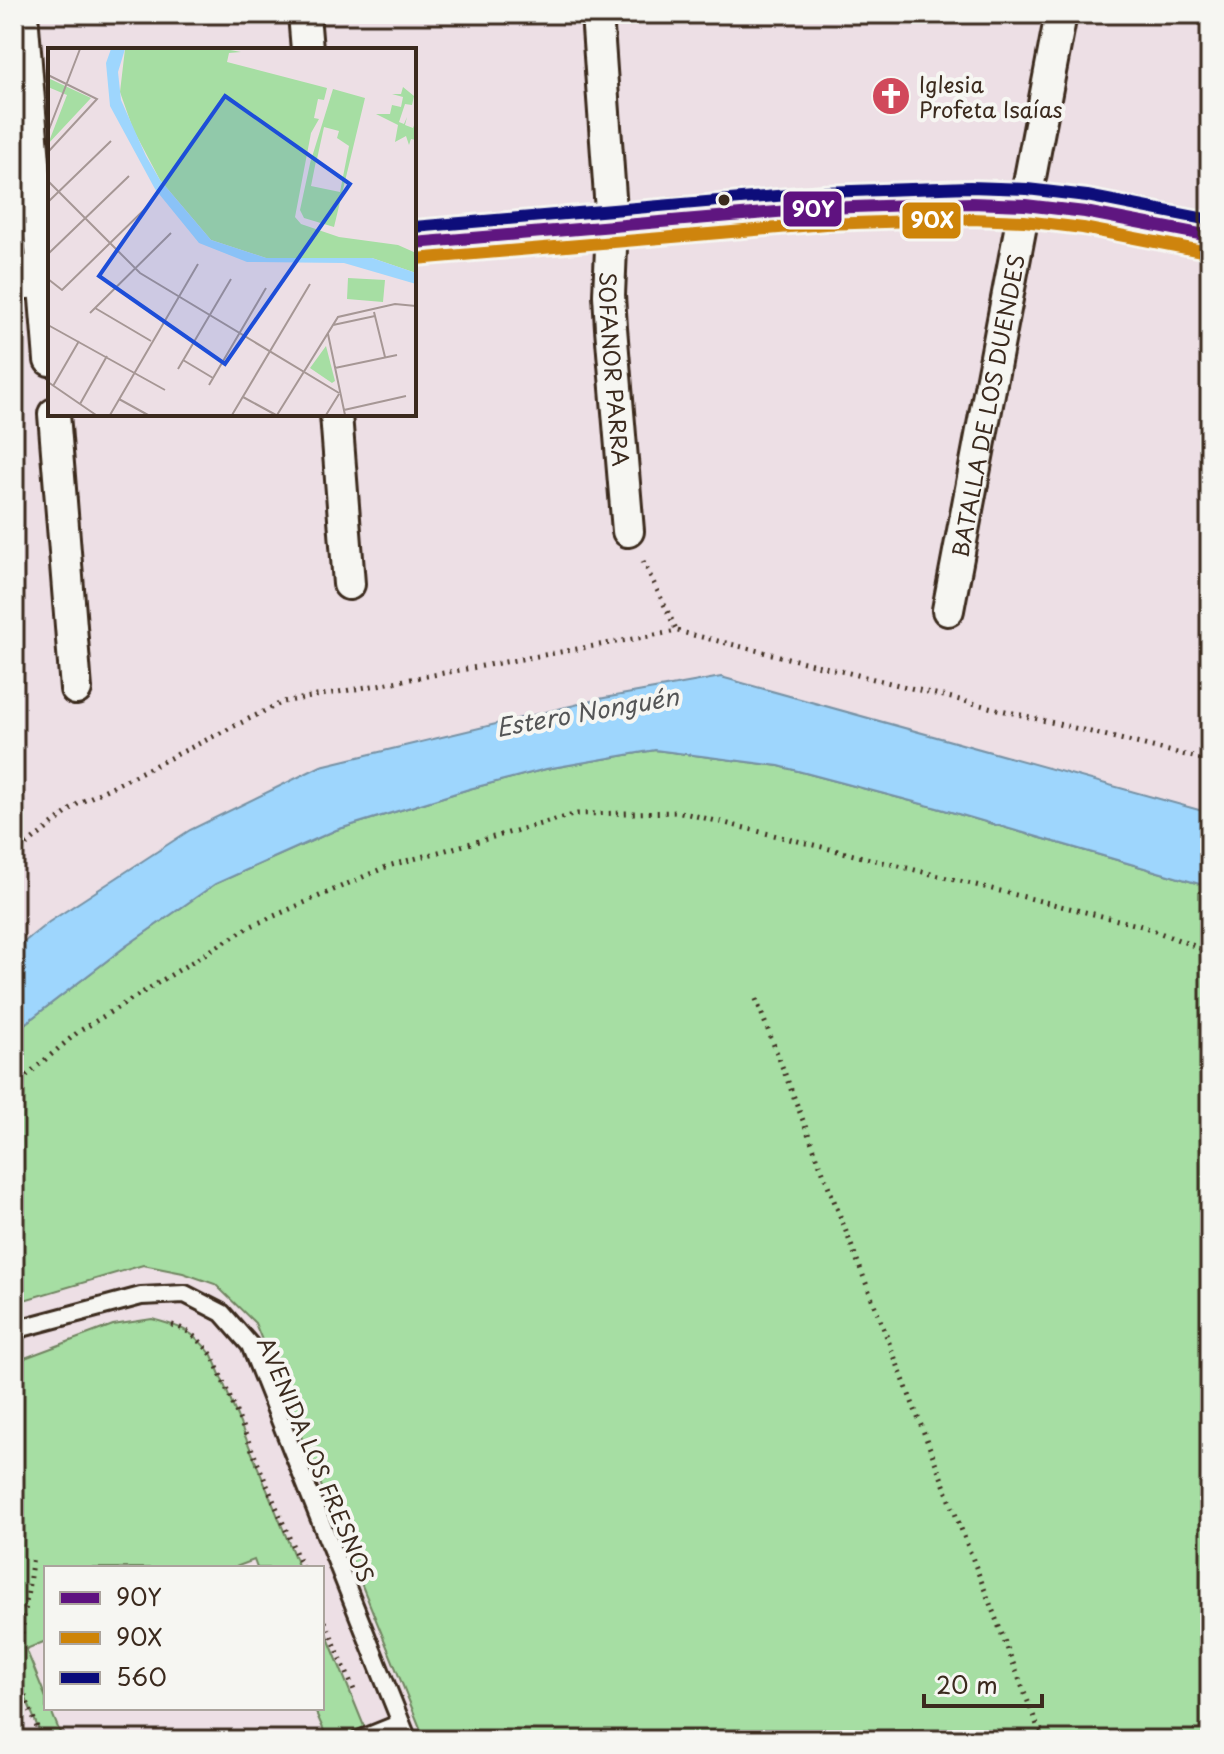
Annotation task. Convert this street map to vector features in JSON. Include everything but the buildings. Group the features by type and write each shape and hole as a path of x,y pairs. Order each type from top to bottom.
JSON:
{"street":[{"path":"22,14 36,276 48,348"},
{"path":"304,14 307,48"},
{"name":"SOFANOR PARRA","path":"597,14 612,225 609,295 628,531"},
{"name":"BATALLA DE LOS DUENDES","path":"948,610 1061,14"},
{"path":"416,243 824,208 971,203 1085,212 1210,236"},
{"path":"54,416 76,689"},
{"path":"336,416 349,584"}],"lane":[{"name":"AVENIDA LOS FRESNOS","path":"14,1330 141,1296 185,1294 222,1313 250,1345 408,1740"},
{"path":"366,1737 401,1723"}],"path":[{"path":"628,531 677,631"},
{"path":"14,855 79,803 283,702 677,631 1210,761"},
{"path":"14,1086 78,1032 249,927 388,866 577,814 680,812 1142,926 1210,952"},
{"path":"756,999 1037,1725 1048,1740"},
{"path":"167,1323 181,1327 199,1339 212,1355 301,1566"},
{"path":"33,1556 15,1671 42,1740"},
{"path":"324,1620 366,1737"}],"green space":[{"path":"655,750 779,766 1210,887 1210,1740 425,1740 255,1323 215,1284 183,1273 143,1265 14,1303 14,1032 126,946 215,884 336,830 546,769"},
{"path":"152,1319 171,1324 198,1340 212,1355 298,1566 256,1566 254,1560 238,1566 44,1566 44,1642 26,1649 44,1693 44,1710 51,1710 63,1740 43,1740 14,1669 14,1362 113,1325"},
{"path":"324,1628 368,1736 358,1740 328,1740 315,1710 324,1710"}],"water":[{"name":"Estero Nonguén","path":"721,677 1210,813 1210,887 779,766 655,750 546,769 336,830 215,884 126,946 14,1032 14,950 49,922 190,830 321,766 604,698"}],"transit line":[{"name":"56O","path":"416,227 823,192 970,187 1087,196 1210,220"},
{"name":"90Y","path":"416,243 824,208 971,203 1085,212 1210,236"},
{"name":"90X","path":"416,259 825,224 971,219 1083,228 1207,252"}],"place":[{"name":"Iglesia Profeta Isaías","path":"891,96"}]}
